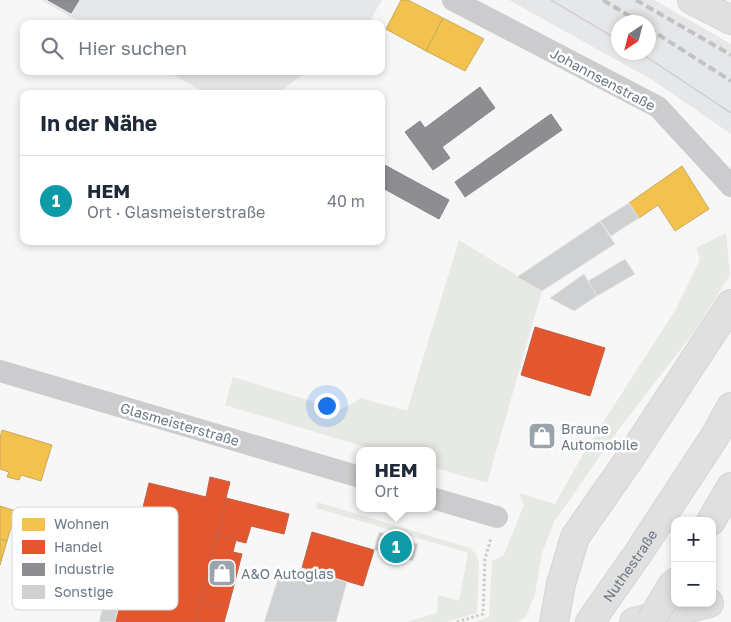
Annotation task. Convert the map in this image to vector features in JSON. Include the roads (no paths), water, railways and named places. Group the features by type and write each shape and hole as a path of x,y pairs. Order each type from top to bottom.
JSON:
{"main road":[{"path":"692,0 731,20"},
{"path":"554,622 560,584 576,537 731,304"},
{"name":"Nuthestraße","path":"590,622 639,552 715,436 731,407"},
{"path":"713,517 731,487"},
{"path":"650,622 671,588"},
{"path":"716,602 731,598"},
{"path":"634,622 694,607"}],"street":[{"name":"Johannsenstraße","path":"453,0 658,107 731,186"},
{"name":"Glasmeisterstraße","path":"0,371 356,476"},
{"path":"436,499 497,517"}],"tram line":[{"path":"551,0 611,36"},
{"path":"651,60 731,113"}],"railway":[{"path":"603,0 628,15"},
{"path":"636,0 731,55"},
{"path":"656,33 731,81"}],"place":[{"name":"Braune Automobile","path":"542,436"},
{"name":"HEM","path":"396,547"},
{"name":"A&O Autoglas","path":"222,573"}]}
